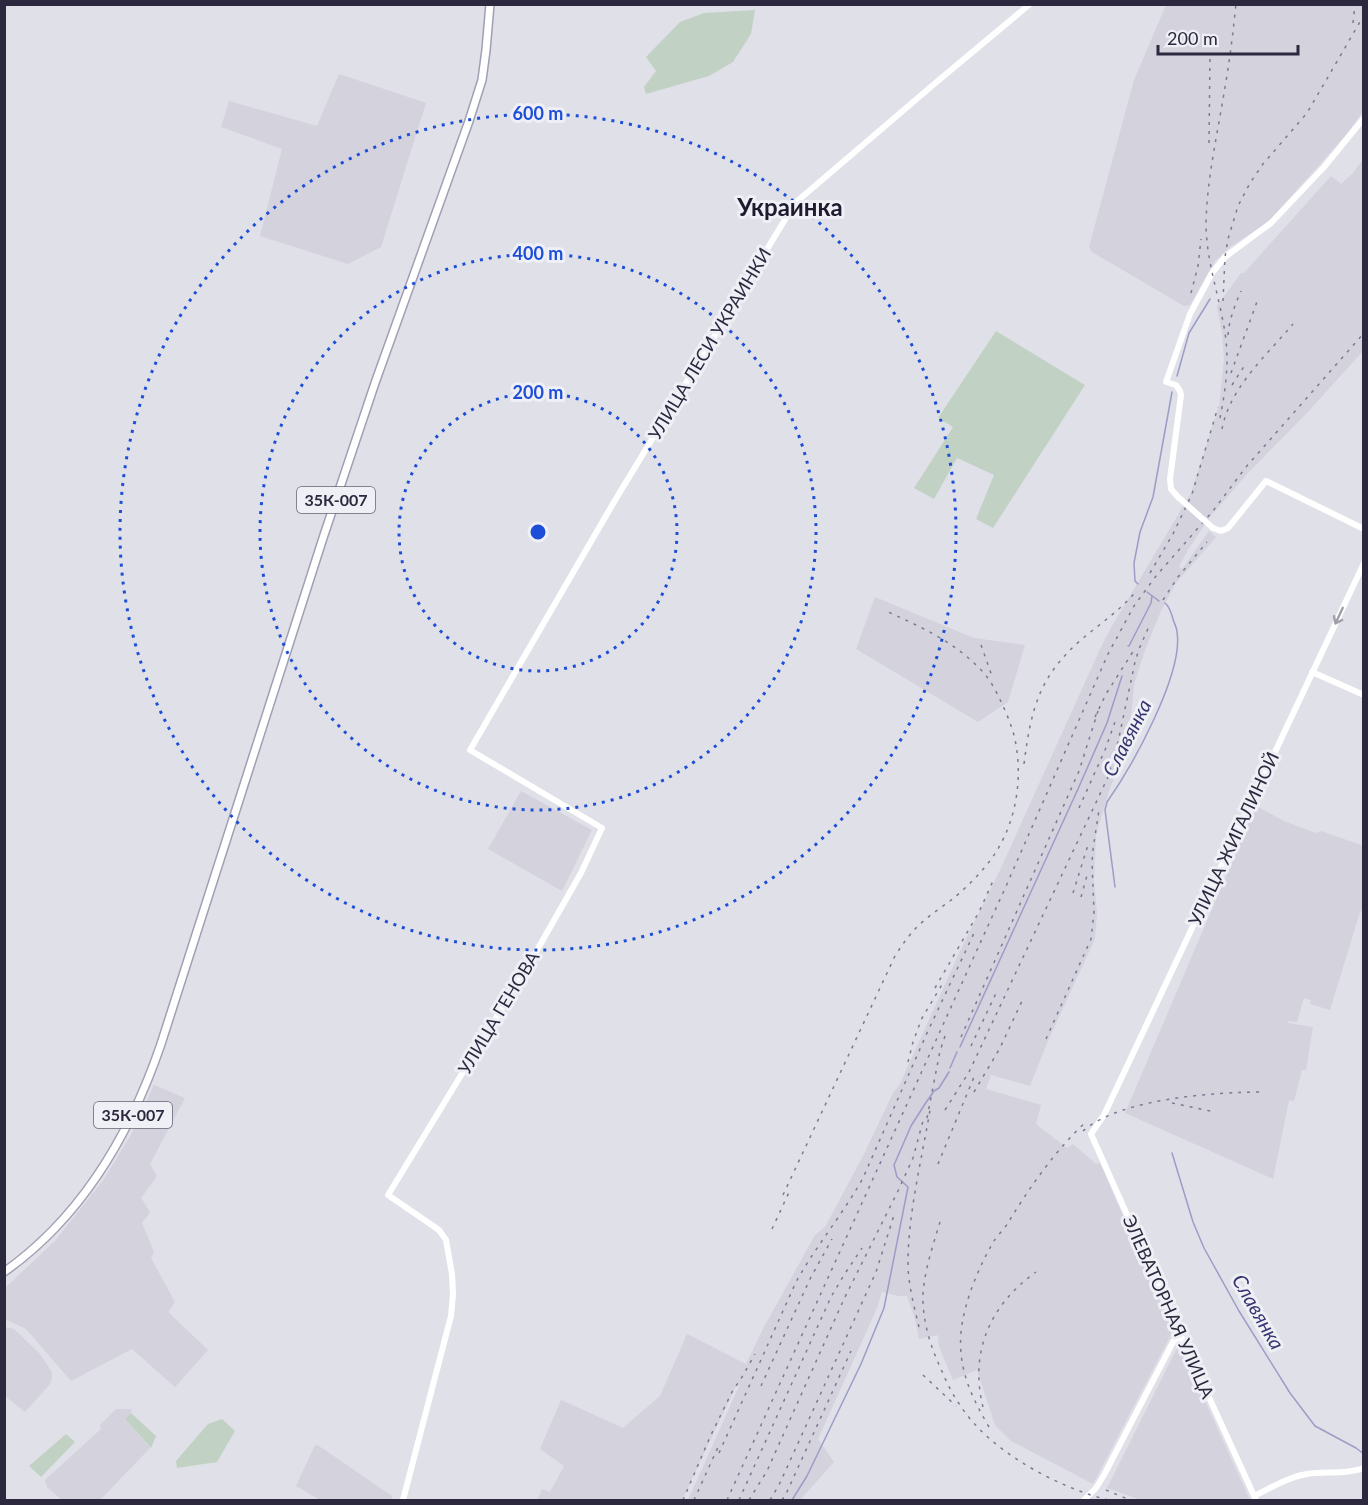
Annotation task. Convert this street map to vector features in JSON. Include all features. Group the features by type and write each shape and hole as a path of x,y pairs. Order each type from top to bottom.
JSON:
{"main road":[{"name":"35К-007","path":"4,1272 53,1230 88,1189 118,1143 145,1090 323,538 375,383 469,121 482,80 490,4"},
{"name":"УЛИЦА ЛЕСИ УКРАИНКИ","path":"602,828 470,750 614,502 795,203 1030,4"},
{"path":"1364,118 1324,167 1271,224 1225,257 1212,273 1191,314 1166,382 1176,385 1181,395 1170,479 1171,489 1213,528 1221,531 1228,528 1266,481 1364,529"},
{"name":"УЛИЦА ЖИГАЛИНОЙ","path":"1104,1114 1364,563"},
{"path":"1312,672 1364,695"},
{"name":"УЛИЦА ГЕНОВА","path":"403,1500 451,1316 452,1274 446,1240 440,1230 388,1195 537,950 581,873 602,828"},
{"name":"ЭЛЕВАТОРНАЯ УЛИЦА","path":"1104,1114 1091,1134 1255,1498"},
{"path":"1084,1500 1096,1488 1104,1475 1173,1342 1181,1336"},
{"path":"1255,1498 1295,1477 1314,1473 1357,1471 1364,1468"}],"shaded area":[{"path":"1166,5 1363,5 1363,111 1346,135 1268,222 1230,247 1215,261 1190,305 1184,306 1092,252 1089,247 1134,80"},
{"path":"339,74 426,103 381,247 348,264 260,236 282,149 221,127 229,101 317,126"},
{"path":"1363,159 1363,351 1247,474 1210,517 1179,567 1182,569 1209,531 1216,537 1176,583 1161,611 1134,685 1130,727 1133,728 1110,788 1096,835 1095,939 1047,1043 1030,1086 991,1075 986,1089 1041,1105 1036,1124 1067,1148 1073,1144 1096,1164 1100,1163 1173,1331 1093,1484 1011,1441 995,1425 977,1370 953,1380 939,1347 938,1335 919,1339 907,1296 882,1292 877,1308 818,1439 834,1462 800,1500 688,1500 739,1386 737,1384 682,1500 537,1500 542,1489 550,1492 564,1466 540,1449 561,1400 623,1428 660,1396 687,1334 746,1364 815,1235 825,1227 894,1091 899,1086 1101,647 1191,493 1219,406 1224,359 1217,306 1241,273 1244,273 1331,176 1341,184"},
{"path":"875,597 974,638 1025,645 1008,702 978,722 856,649"},
{"path":"521,791 592,830 562,891 488,849"},
{"path":"1256,806 1284,821 1315,833 1321,831 1364,846 1363,909 1360,912 1330,1010 1310,1004 1311,1000 1304,998 1297,1022 1288,1021 1288,1023 1313,1027 1306,1070 1302,1070 1294,1101 1289,1100 1273,1179 1125,1113"},
{"path":"154,1085 185,1098 150,1164 157,1176 141,1198 150,1212 142,1223 154,1252 151,1258 175,1302 168,1312 208,1350 175,1387 132,1349 71,1381 26,1329 5,1319 5,1288 55,1241 104,1179 132,1133"},
{"path":"4,1327 14,1329 40,1354 52,1372 50,1384 25,1412 5,1396"},
{"path":"1179,1344 1250,1500 1141,1500 1107,1488"},
{"path":"116,1409 132,1409 125,1419 150,1448 100,1500 62,1500 47,1487 45,1480 101,1429 100,1425"},
{"path":"315,1445 392,1496 392,1500 320,1500 296,1486"}],"green space":[{"path":"755,10 751,34 733,62 709,76 646,94 644,87 656,71 646,57 680,22 704,13"},
{"path":"996,331 1085,385 993,528 976,519 994,475 957,458 934,499 914,488 953,427 938,418"},
{"path":"131,1413 156,1436 151,1448 125,1419"},
{"path":"222,1419 235,1431 217,1462 177,1468 176,1461 208,1424"},
{"path":"66,1434 75,1442 41,1477 29,1466"}],"waterway":[{"name":"Славянка","path":"1177,376 1189,333 1210,299"},
{"name":"Славянка","path":"1138,584 1135,581 1134,563 1140,532 1153,497 1172,392"},
{"name":"Славянка","path":"1147,592 1159,601"},
{"path":"1128,646 1151,603 1152,596"},
{"name":"Славянка","path":"1115,887 1105,810 1107,802 1154,720 1172,672 1177,650 1177,630 1165,603"},
{"path":"960,1047 1107,723 1122,676"},
{"path":"950,1068 957,1052"},
{"path":"792,1500 807,1476 861,1364 884,1308 908,1187 897,1177 894,1165 911,1126 949,1072"},
{"name":"Славянка","path":"1172,1153 1193,1222 1204,1248 1239,1311 1290,1393 1315,1426 1364,1454"}],"railway":[{"path":"1220,418 1227,350 1208,250 1206,223 1211,172 1236,4"},
{"path":"1353,23 1355,4"},
{"path":"1223,301 1225,257 1238,206 1263,164 1307,113 1364,15"},
{"path":"1209,143 1210,56"},
{"path":"1191,293 1198,266 1201,239"},
{"path":"1228,335 1231,318 1241,291"},
{"path":"1231,373 1258,299"},
{"path":"1222,429 1226,414 1241,385 1293,324"},
{"path":"727,1500 1007,884 1108,654 1134,606 1156,576 1213,511 1246,467 1364,333"},
{"path":"1232,385 1245,365"},
{"path":"1150,573 1173,534 1192,494 1218,407"},
{"path":"1163,600 1178,577 1207,542"},
{"path":"1024,764 1034,710 1039,695 1056,666 1067,653 1118,610 1137,590"},
{"path":"783,1195 895,956 917,927 976,878 989,862 1005,836 1017,791 1018,760 1015,740 1005,711 990,681 969,658 947,642 886,611"},
{"path":"945,1110 969,1072 1108,777 1135,662 1150,624"},
{"path":"981,645 993,679"},
{"path":"1095,717 1106,694 1134,650"},
{"path":"961,1037 1079,771 1098,711"},
{"path":"1079,808 1116,719"},
{"path":"1046,1039 1091,939 1094,912 1092,862 1099,810"},
{"path":"1073,893 1088,845"},
{"path":"1081,897 1088,872"},
{"path":"935,988 979,912 993,881"},
{"path":"719,1453 796,1282 863,1178 975,931"},
{"path":"908,1062 922,1018 943,983"},
{"path":"971,1046 998,989"},
{"path":"974,1092 1000,1048 1022,1001"},
{"path":"927,1118 945,1036"},
{"path":"938,1164 974,1077"},
{"path":"1083,1131 1120,1111 1144,1104 1221,1093 1265,1092"},
{"path":"1172,1103 1215,1112"},
{"path":"919,1327 908,1263 913,1206 930,1110"},
{"path":"749,1500 767,1471 844,1299 898,1191 913,1158 923,1121"},
{"path":"989,1427 971,1393 962,1358 961,1332 969,1297 994,1241 1044,1169 1087,1121"},
{"path":"772,1229 791,1188"},
{"path":"770,1500 779,1485 876,1272 895,1212"},
{"path":"940,1222 926,1275 923,1293 924,1313 933,1351 954,1396 973,1422 1006,1452 1067,1486 1108,1500"},
{"path":"761,1386 810,1279 832,1239"},
{"path":"739,1500 831,1297 862,1248"},
{"path":"983,1407 979,1386 979,1367 987,1330 1007,1299 1036,1272"},
{"path":"782,1500 851,1351"},
{"path":"683,1500 732,1392 755,1354"},
{"path":"923,1375 956,1406"},
{"path":"694,1500 719,1445"},
{"path":"1106,1490 1130,1500"}],"district":[{"name":"Украинка","path":"790,208"}]}
